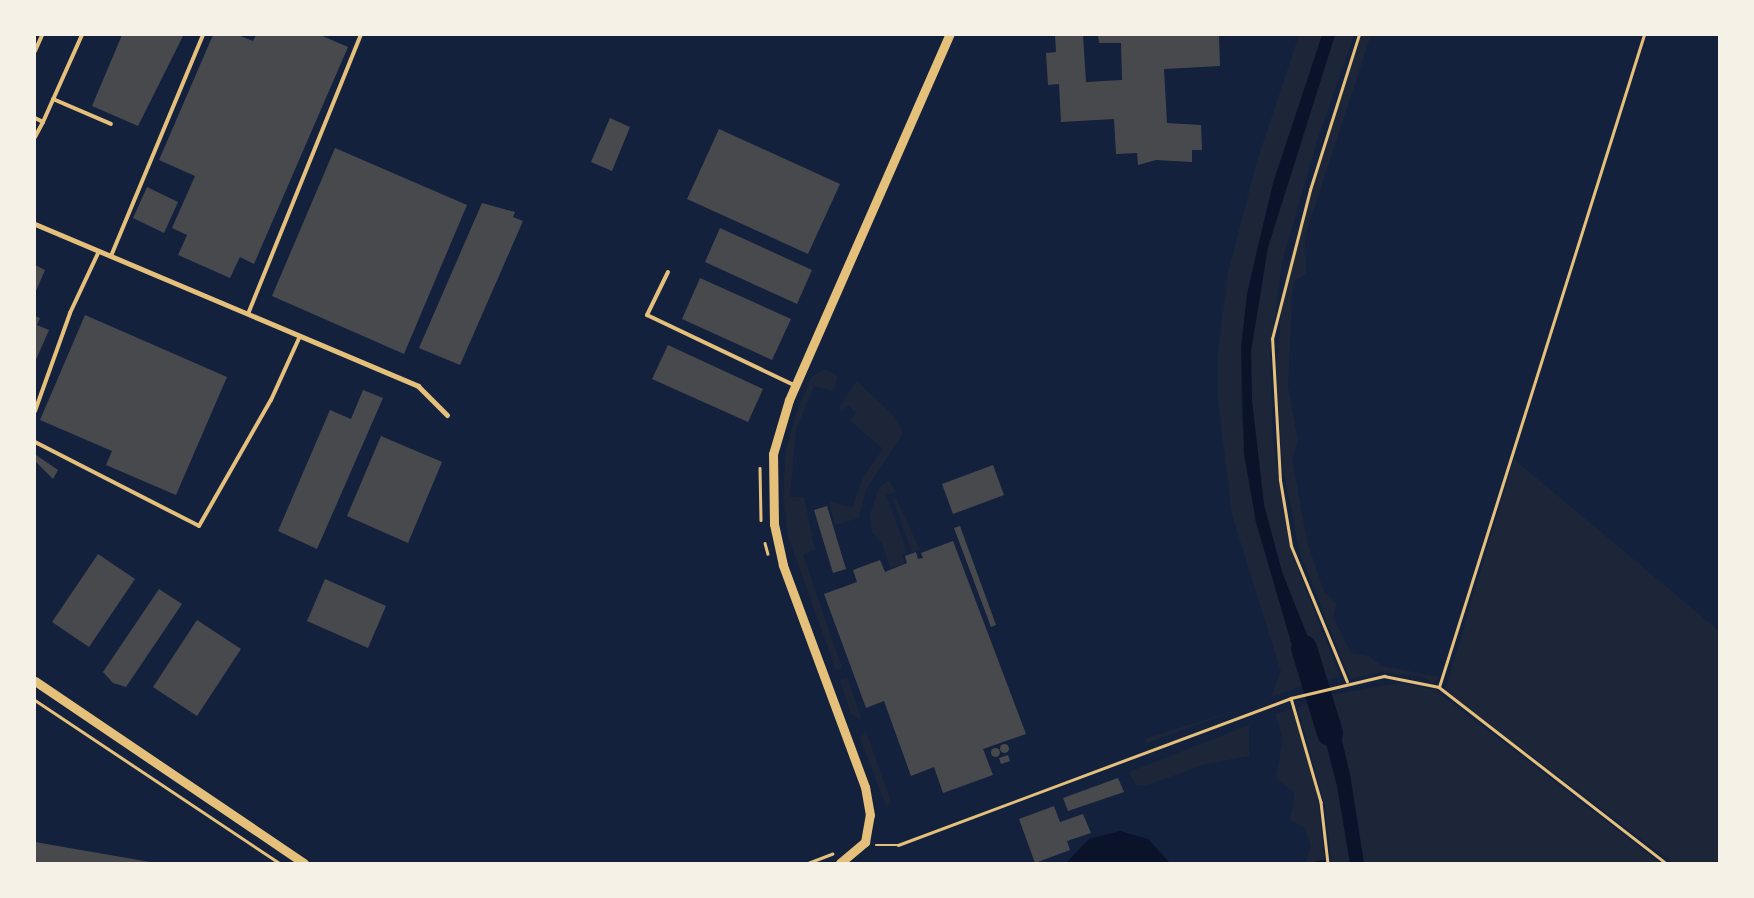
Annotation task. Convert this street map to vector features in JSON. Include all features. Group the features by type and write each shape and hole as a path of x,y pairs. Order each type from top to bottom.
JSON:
{"street":[{"path":"840,863 865,842 870,815 865,787 783,565 774,524 773,454 796,386 949,35"},
{"path":"35,224 418,386 447,415"},
{"path":"35,682 304,863"}],"lane":[{"path":"35,51 42,35"},
{"path":"35,137 82,35"},
{"path":"111,256 203,35"},
{"path":"248,314 361,35"},
{"path":"53,99 111,124"},
{"path":"35,118 43,122"},
{"path":"35,410 70,313 99,251"},
{"path":"668,272 646,315 796,386"},
{"path":"35,442 199,526 271,400 300,336"}],"path":[{"path":"1345,682 1291,546 1280,480 1272,339 1310,190 1359,35"},
{"path":"1439,687 1644,35"},
{"path":"762,458 758,500 762,526"},
{"path":"763,534 770,559"},
{"path":"865,842 884,848 898,845 1291,698 1345,682 1402,677 1439,687 1666,863"},
{"path":"1291,698 1321,802 1328,863"},
{"path":"35,700 279,863"},
{"path":"808,863 837,852"}],"shaded area":[{"path":"1299,35 1322,35 1257,246 1241,348 1241,415 1256,522 1300,673 1308,683 1270,698 1281,672 1232,515 1218,400 1218,351 1228,273 1257,161"},
{"path":"1322,35 1335,35 1268,247 1251,351 1252,401 1264,505 1282,572 1325,680 1308,683 1300,673 1256,522 1244,454 1241,348 1247,294 1273,183"},
{"path":"1335,35 1354,35 1317,141 1282,262 1270,357 1273,439 1284,515 1299,572 1340,677 1325,680 1282,572 1264,505 1252,401 1251,351 1268,247"},
{"path":"1362,35 1371,35 1305,236 1306,274 1295,281 1292,297 1288,387 1298,440 1292,459 1307,541 1324,592 1337,603 1333,617 1351,653 1369,656 1382,666 1440,677 1433,683 1424,677 1381,672 1350,679 1300,554 1282,462 1276,366 1285,278 1329,123"},
{"path":"825,369 838,377 833,391 814,386 796,430 790,497 804,497 815,550 803,555 842,668 836,670 788,536 783,496 786,450 796,414 811,377"},
{"path":"857,381 895,417 903,433 866,490 859,518 835,525 829,501 852,508 863,477 883,449 850,420 856,413 848,405 841,413 839,407"},
{"path":"1514,459 1719,631 1719,863 1673,863 1445,691"},
{"path":"889,480 896,492 886,495 907,552 902,554 905,563 890,568 882,544 872,532 870,514 879,488"},
{"path":"896,498 920,550 912,553 893,499"},
{"path":"847,678 862,720 851,714 840,680"},
{"path":"1399,683 1435,690 1660,863 1364,863 1331,695"},
{"path":"1331,695 1350,774 1364,863 1350,863 1337,786 1315,700"},
{"path":"1315,700 1337,786 1350,863 1332,863 1324,803 1298,708"},
{"path":"1248,706 1147,743 1145,739"},
{"path":"1292,709 1317,793 1325,863 1306,863 1311,845 1304,828 1290,819 1295,793 1276,778 1283,738 1275,714"},
{"path":"1249,725 1249,756 1206,764 1145,786 1136,785 1129,772"},
{"path":"866,731 891,802 886,806 860,738"},
{"path":"1120,831 1148,839 1170,863 1066,863 1089,839"}],"building":[{"path":"122,35 183,36 138,126 92,106"},
{"path":"213,35 238,35 253,41 256,35 320,35 348,47 254,264 240,257 230,278 178,255 187,235 172,228 195,176 159,160"},
{"path":"1055,35 1083,35 1086,82 1122,80 1121,43 1099,43 1098,35 1219,35 1220,66 1164,69 1167,123 1201,125 1202,150 1192,150 1192,162 1156,160 1138,165 1137,153 1116,154 1114,119 1061,122 1059,84 1048,85 1046,53 1056,52"},
{"path":"610,118 630,127 612,171 591,162"},
{"path":"719,129 840,184 808,254 687,199"},
{"path":"335,148 467,205 404,354 272,296"},
{"path":"147,187 178,202 164,233 133,218"},
{"path":"482,203 515,212 513,217 523,221 460,365 419,348"},
{"path":"720,228 812,270 797,304 705,262"},
{"path":"35,265 45,270 35,293"},
{"path":"700,278 791,319 772,360 682,319"},
{"path":"85,315 227,377 176,495 106,465 112,451 40,420"},
{"path":"35,316 40,318 37,325 49,330 35,362"},
{"path":"668,345 763,389 748,422 652,379"},
{"path":"363,390 383,398 317,549 278,531 330,410 351,419"},
{"path":"381,436 442,462 408,543 347,516"},
{"path":"36,455 58,470 53,479 35,461"},
{"path":"993,465 1004,495 953,514 942,484"},
{"path":"827,506 846,569 833,573 814,510"},
{"path":"960,526 996,625 991,627 954,528"},
{"path":"953,541 1026,734 983,749 993,775 943,793 934,767 911,776 884,701 866,708 824,594 857,582 853,570 880,560 885,572 907,563 905,556 916,552 918,559 923,558 921,553"},
{"path":"98,554 135,579 89,647 52,622"},
{"path":"325,579 386,606 368,648 307,621"},
{"path":"159,589 182,604 126,687 113,683 103,672"},
{"path":"197,620 241,649 197,716 153,687"},
{"path":"1004,743 1009,748 1004,753 999,748"},
{"path":"995,747 1000,752 995,757 990,752"},
{"path":"1008,755 1010,761 1001,764 999,758"},
{"path":"1118,778 1124,792 1068,811 1063,798"},
{"path":"1054,806 1060,822 1083,814 1091,833 1067,841 1070,850 1035,863 1019,819"},
{"path":"35,842 150,862 150,863 35,863"}],"waterway":[{"path":"1304,648 1330,733"},
{"path":"1317,863 1323,862"}]}
